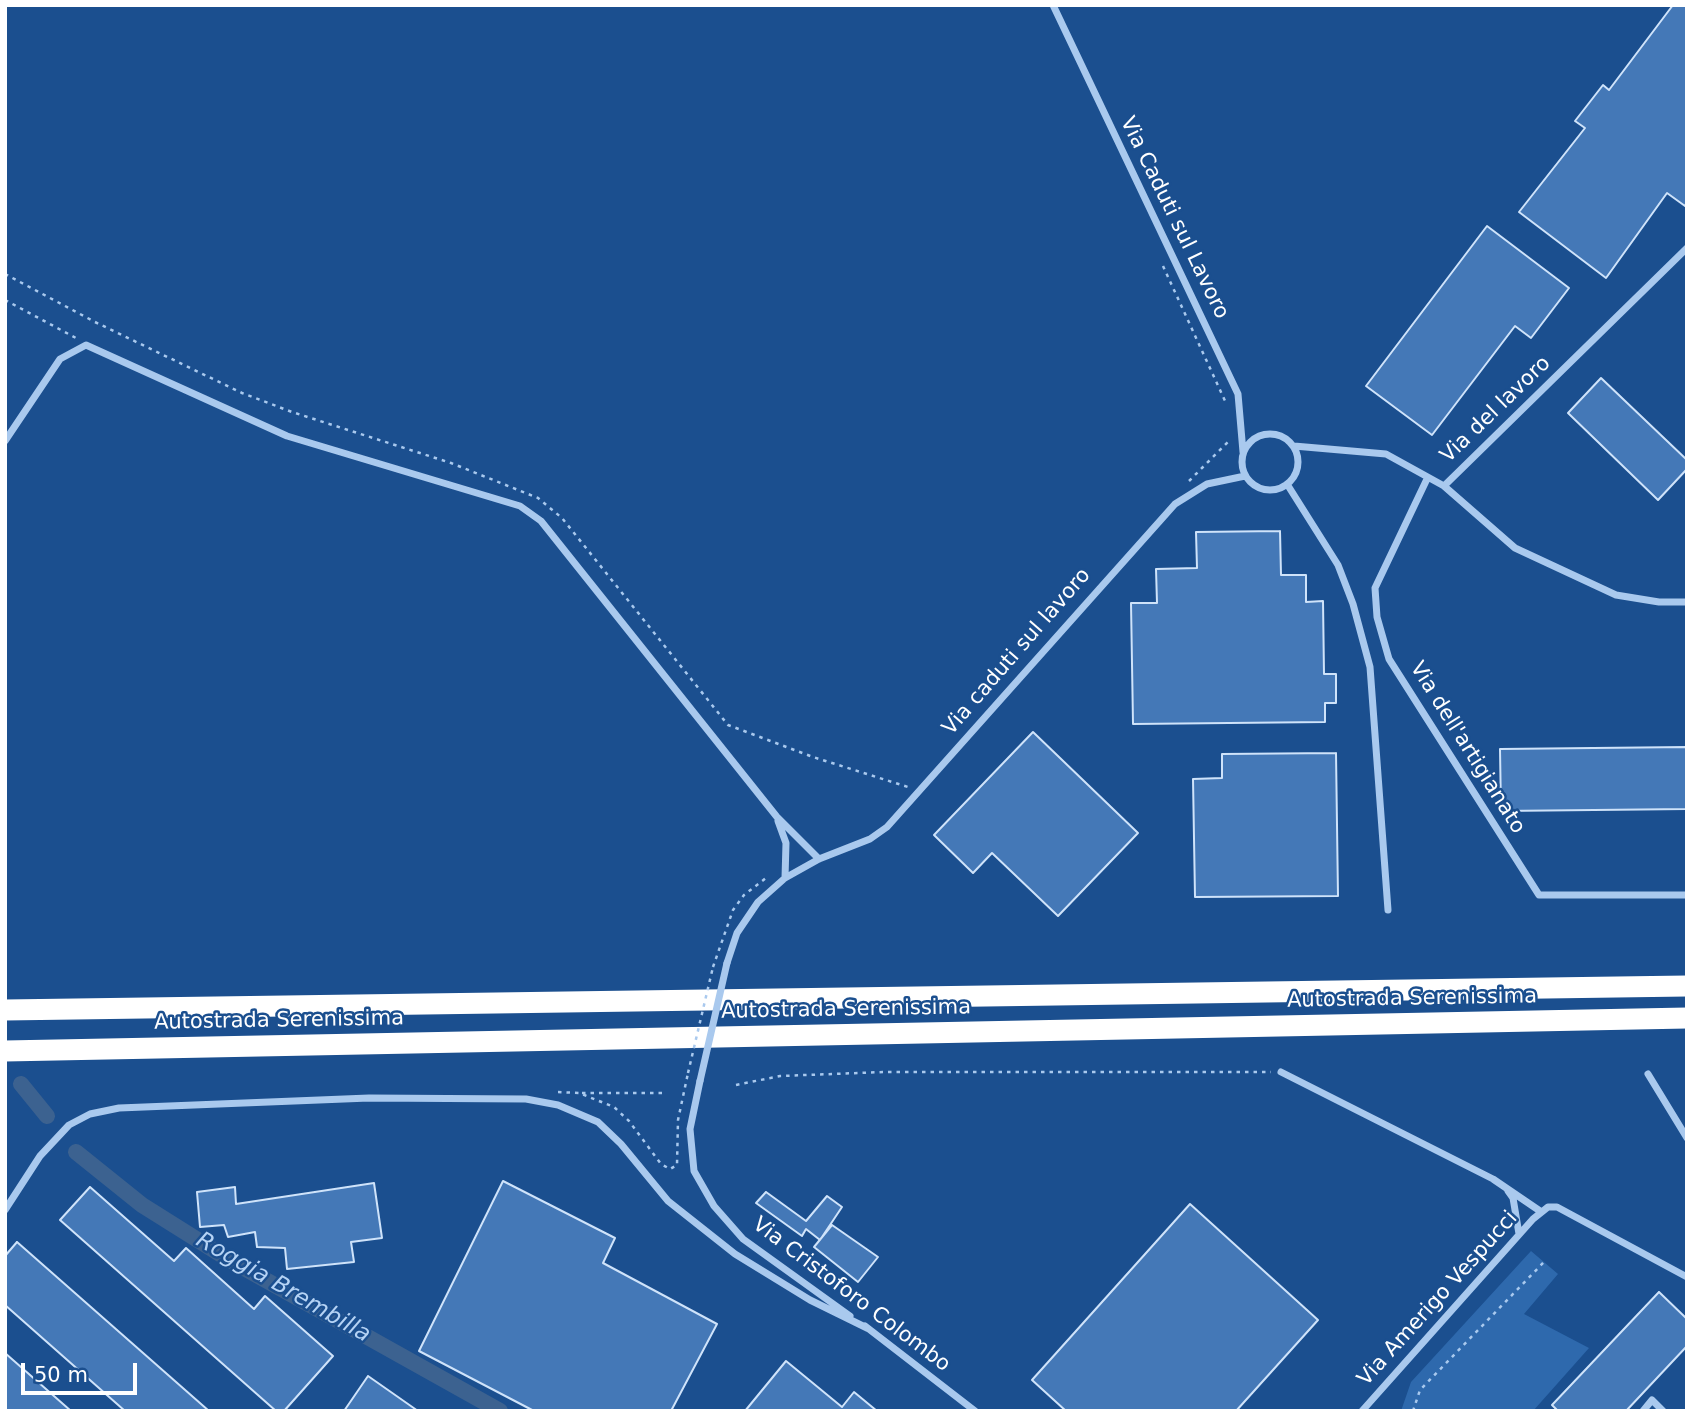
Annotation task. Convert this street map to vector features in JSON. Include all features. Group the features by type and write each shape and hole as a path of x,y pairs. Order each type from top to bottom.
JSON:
{"highway":[{"name":"Autostrada Serenissima","path":"5,1010 1687,986"},
{"name":"Autostrada Serenissima","path":"5,1051 1687,1018"}],"street":[{"name":"Via Caduti sul Lavoro","path":"1053,5 1238,394 1243,452 1241,460 1245,476"},
{"name":"Via del lavoro","path":"1294,446 1386,454 1444,486 1687,248"},
{"path":"5,442 60,359 75,348 86,345 101,349 209,402 287,436 497,498 534,514 777,817 819,859"},
{"path":"1243,452 1248,444 1262,434 1280,435 1294,446 1298,463 1293,478 1287,484 1269,490 1252,483 1245,476"},
{"name":"Via caduti sul lavoro","path":"727,963 737,933 758,902 785,878 819,859 870,839 887,827 1175,504 1193,489 1245,476"},
{"name":"Via dell'artigianato","path":"1427,479 1375,588 1377,617 1389,659 1539,895 1687,895"},
{"path":"1287,484 1338,565 1353,604 1370,667 1388,910"},
{"path":"1444,486 1515,548 1616,595 1659,602 1687,602"},
{"path":"777,817 786,843 785,878"},
{"name":"Via Cristoforo Colombo","path":"727,963 690,1129 694,1171 714,1206 743,1239 867,1328 975,1411"},
{"path":"1281,1072 1506,1187 1540,1211 1557,1207 1687,1277"},
{"path":"1648,1074 1687,1138"},
{"path":"5,1210 40,1156 69,1125 90,1114 120,1108 369,1098 526,1100 558,1105 598,1122 621,1144 668,1201 745,1260 810,1300 867,1328"},
{"path":"1506,1187 1513,1198 1519,1234"},
{"name":"Via Amerigo Vespucci","path":"1362,1411 1540,1211"},
{"path":"1643,1411 1651,1400 1663,1411"}],"path":[{"path":"1162,264 1229,410"},
{"path":"5,274 95,322 242,393 292,412 451,463 538,499 562,518 728,725 813,757 912,788 904,797"},
{"path":"5,300 86,345"},
{"path":"1181,489 1226,445 1234,429"},
{"path":"688,1073 713,967 733,910 755,885 786,865"},
{"path":"736,1085 779,1076 1060,1070 1281,1072"},
{"path":"579,1093 666,1093"},
{"path":"1413,1411 1420,1391 1544,1262"}],"shaded area":[{"path":"1531,1251 1558,1274 1524,1314 1589,1348 1533,1411 1401,1411 1411,1382"}],"building":[{"path":"1673,5 1687,5 1687,202 1685,206 1667,193 1606,278 1519,212 1585,128 1575,121 1603,85 1609,90"},
{"path":"1487,226 1569,288 1531,338 1515,326 1432,435 1366,386"},
{"path":"1601,378 1687,460 1687,469 1658,500 1568,413"},
{"path":"1280,531 1281,575 1306,575 1306,602 1323,601 1324,674 1336,674 1336,703 1325,703 1325,722 1133,724 1131,603 1157,603 1156,569 1197,568 1196,532"},
{"path":"1033,732 1138,833 1058,916 992,853 973,873 934,835"},
{"path":"1687,747 1687,809 1501,811 1500,749"},
{"path":"1336,753 1338,896 1195,897 1193,779 1222,778 1222,754"},
{"path":"503,1181 615,1238 603,1263 717,1324 671,1411 534,1411 419,1351"},
{"path":"374,1183 382,1238 351,1242 354,1262 287,1269 285,1248 257,1247 255,1232 228,1237 224,1225 200,1227 197,1192 235,1187 236,1204"},
{"path":"90,1187 174,1261 186,1248 254,1309 265,1296 333,1356 284,1411 276,1411 60,1220"},
{"path":"766,1192 806,1221 827,1196 842,1207 820,1240 806,1229 802,1236 756,1203"},
{"path":"1190,1204 1318,1320 1236,1411 1066,1411 1032,1380"},
{"path":"832,1225 878,1257 858,1282 814,1247"},
{"path":"17,1242 209,1411 125,1411 5,1305 5,1256"},
{"path":"1659,1292 1687,1319 1687,1346 1626,1411 1558,1411 1552,1405"},
{"path":"5,1353 71,1411 5,1411"},
{"path":"786,1361 842,1407 854,1392 877,1411 745,1411"},
{"path":"368,1376 418,1411 344,1411"}],"waterway":[{"name":"Roggia Brembilla","path":"21,1084 47,1116"},
{"name":"Roggia Brembilla","path":"76,1152 142,1205 228,1259 500,1411"}]}
